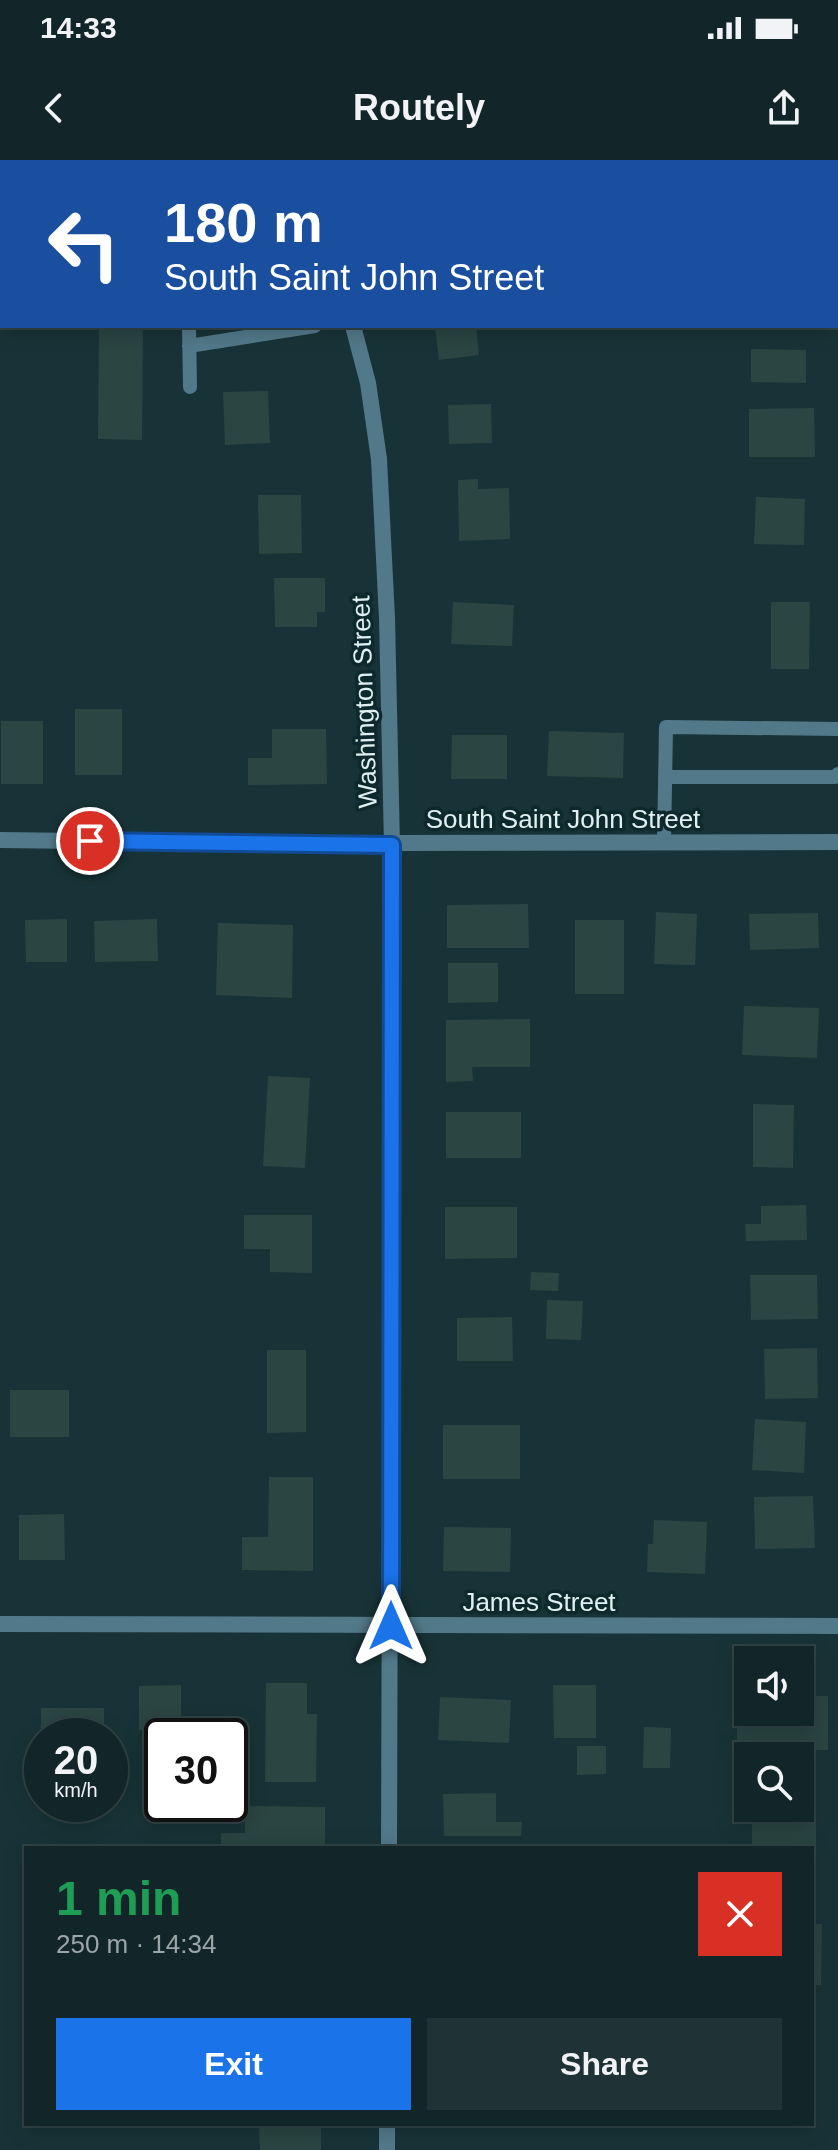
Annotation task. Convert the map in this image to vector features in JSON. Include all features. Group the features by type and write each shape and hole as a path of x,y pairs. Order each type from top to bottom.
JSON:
{"street":[{"name":"Washington Street","path":"354,328 368,383 379,459 387,618 392,845 389,1846"},
{"name":"South Saint John Street","path":"0,840 392,845 838,842"},
{"name":"James Street","path":"0,1624 838,1626"},
{"path":"387,2126 387,2150"}],"lane":[{"path":"189,328 190,387"},
{"path":"189,346 302,328"},
{"path":"664,843 666,727 838,729"},
{"path":"665,777 835,777 838,774"}],"building":[{"path":"99,328 143,328 142,440 98,439"},
{"path":"435,328 476,328 479,355 439,360"},
{"path":"751,349 806,350 806,383 751,382"},
{"path":"268,391 270,443 225,445 223,392"},
{"path":"491,404 492,443 449,444 448,405"},
{"path":"814,408 815,457 749,457 749,409"},
{"path":"478,479 478,489 509,488 510,539 459,541 458,480"},
{"path":"258,495 301,495 302,553 259,554"},
{"path":"756,497 805,499 804,545 754,544"},
{"path":"274,578 325,578 325,612 317,612 317,627 275,627"},
{"path":"453,602 514,605 512,646 451,644"},
{"path":"771,602 810,602 809,669 771,669"},
{"path":"75,709 122,709 122,775 75,775"},
{"path":"1,721 43,721 43,784 1,784"},
{"path":"272,729 326,729 327,784 248,785 248,758 272,758"},
{"path":"549,731 624,733 623,778 547,776"},
{"path":"452,735 507,735 507,779 451,779"},
{"path":"528,904 529,948 447,948 447,905"},
{"path":"656,912 697,914 695,965 654,964"},
{"path":"818,913 819,948 750,950 749,914"},
{"path":"67,919 67,962 26,962 25,920"},
{"path":"157,919 158,961 95,962 94,921"},
{"path":"575,920 624,920 624,994 575,994"},
{"path":"218,923 293,925 292,998 216,995"},
{"path":"448,963 498,963 498,1002 448,1003"},
{"path":"744,1006 819,1008 817,1058 742,1055"},
{"path":"530,1019 530,1067 472,1067 473,1081 446,1082 446,1020"},
{"path":"268,1076 310,1078 305,1168 263,1166"},
{"path":"753,1104 794,1105 793,1168 753,1167"},
{"path":"446,1112 521,1112 521,1158 446,1158"},
{"path":"806,1205 807,1240 746,1241 745,1224 761,1224 761,1206"},
{"path":"445,1207 517,1207 517,1258 445,1259"},
{"path":"244,1215 312,1215 312,1273 270,1272 270,1249 244,1249"},
{"path":"531,1272 559,1273 558,1291 530,1290"},
{"path":"750,1275 817,1275 818,1319 751,1320"},
{"path":"547,1300 583,1301 581,1340 546,1339"},
{"path":"512,1317 513,1361 457,1361 457,1318"},
{"path":"817,1348 818,1398 765,1399 764,1349"},
{"path":"267,1350 306,1350 306,1432 267,1433"},
{"path":"10,1390 69,1390 69,1437 10,1437"},
{"path":"755,1419 806,1422 804,1473 752,1470"},
{"path":"443,1425 520,1425 520,1479 443,1479"},
{"path":"269,1477 313,1477 313,1571 242,1570 242,1537 268,1537"},
{"path":"813,1496 815,1548 755,1549 754,1497"},
{"path":"64,1514 65,1560 19,1560 19,1515"},
{"path":"654,1520 707,1522 705,1574 647,1572 648,1544 653,1544"},
{"path":"444,1527 511,1528 510,1572 443,1571"},
{"path":"266,1683 307,1683 307,1714 317,1714 316,1782 265,1782"},
{"path":"181,1685 181,1718 144,1718 144,1730 139,1730 139,1686"},
{"path":"553,1685 596,1685 596,1738 554,1738"},
{"path":"814,1696 828,1696 828,1750 814,1750 814,1742 737,1742 737,1726 814,1726"},
{"path":"440,1697 511,1700 509,1743 438,1740"},
{"path":"41,1708 104,1708 104,1718 41,1718"},
{"path":"644,1727 671,1728 670,1768 643,1768"},
{"path":"577,1746 606,1746 606,1774 577,1775"},
{"path":"496,1793 496,1822 522,1822 521,1836 444,1836 443,1794"},
{"path":"248,1806 325,1807 325,1846 221,1846 221,1833 245,1833"},
{"path":"816,1814 816,1864 814,1846 752,1846 752,1822 814,1822"},
{"path":"814,1924 822,1924 821,1985 814,1985"},
{"path":"259,2126 321,2126 321,2150 260,2150"}],"route":[{"path":"90,841 392,845 391,1626"}]}
